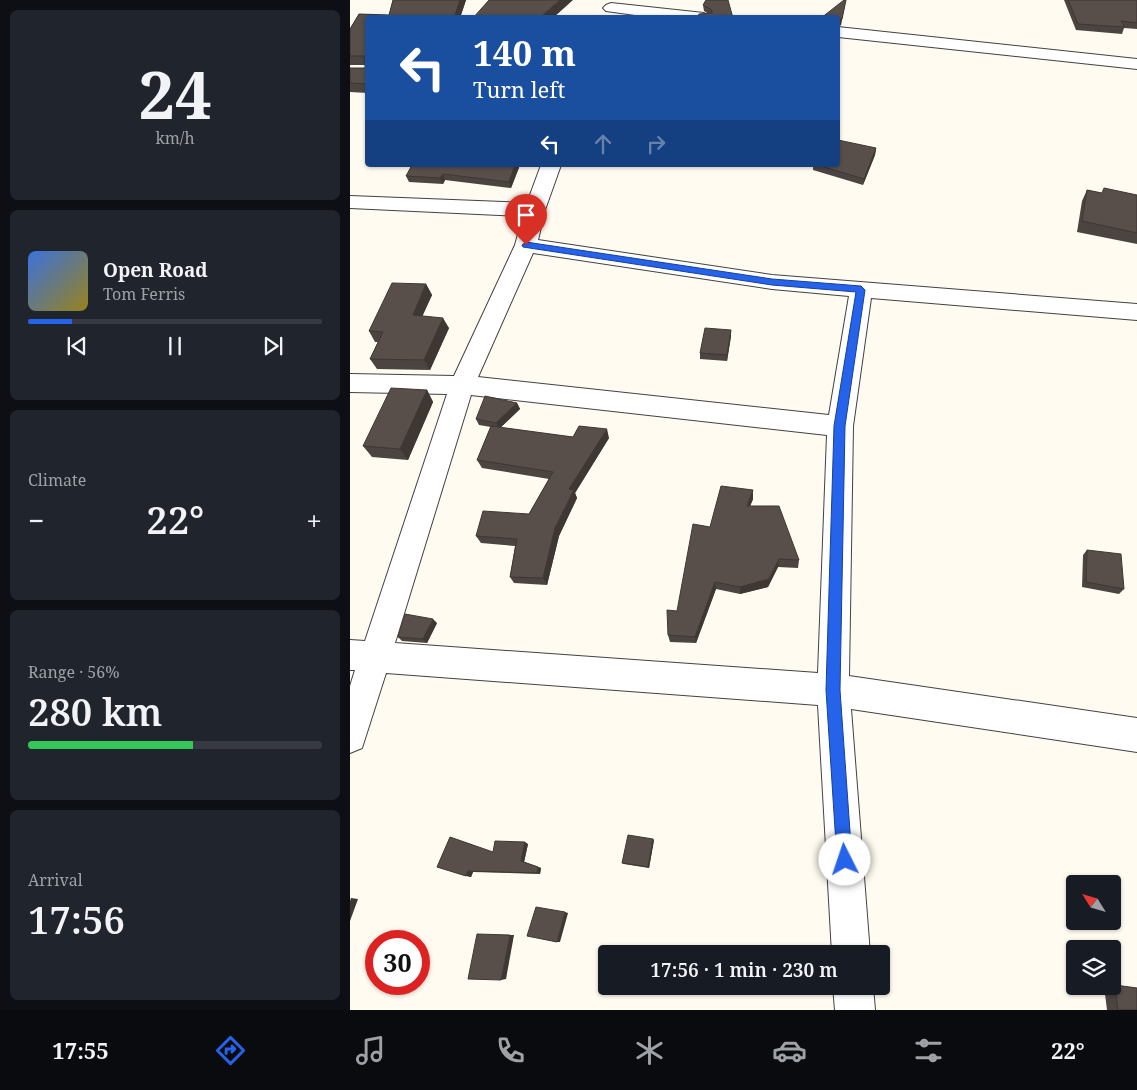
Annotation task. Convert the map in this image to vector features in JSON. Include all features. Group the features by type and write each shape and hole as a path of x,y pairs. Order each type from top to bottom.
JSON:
{"street":[{"path":"610,8 676,15"},
{"path":"840,32 1137,64"},
{"path":"350,736 364,655 462,385 526,245 534,210 550,167"},
{"path":"350,202 534,210"},
{"path":"526,245 772,282 1137,312"},
{"path":"850,945 833,690 840,426 861,290"},
{"path":"350,383 462,385 840,426"},
{"path":"364,655 833,690 1137,735"},
{"path":"854,995 855,1010"}],"building":[{"path":"393,0 460,0 455,15 389,15"},
{"path":"489,0 560,0 542,15 476,15"},
{"path":"706,0 728,0 732,15 698,15 712,13 712,10 703,5"},
{"path":"846,0 842,19 840,20 840,15 825,15"},
{"path":"1068,0 1137,0 1137,23 1121,21 1125,27 1078,24"},
{"path":"359,14 389,15 365,15 365,56 350,56 350,29"},
{"path":"350,68 365,68 365,84 350,83"},
{"path":"840,140 876,148 864,179 824,167 840,167"},
{"path":"411,167 514,167 509,182 443,174 440,178 406,176"},
{"path":"1104,188 1137,195 1137,233 1082,221 1087,190 1102,193"},
{"path":"392,283 426,284 413,315 443,318 424,360 370,359 383,332 369,331"},
{"path":"705,328 731,330 727,355 700,353"},
{"path":"391,388 427,390 400,449 363,446"},
{"path":"485,396 517,403 496,423 476,419"},
{"path":"491,426 573,437 579,426 607,429 569,489 574,490 555,528 543,578 510,577 517,539 476,536 483,511 529,514 553,472 477,460"},
{"path":"721,486 753,490 747,506 779,506 799,560 779,559 769,579 740,587 715,582 695,637 668,635 667,610 677,611 693,524 710,527"},
{"path":"1087,550 1121,554 1124,589 1086,582"},
{"path":"405,614 433,619 423,639 398,637"},
{"path":"628,835 653,839 648,867 622,863"},
{"path":"450,837 493,852 495,841 525,842 521,861 538,867 537,873 468,871 466,876 437,867"},
{"path":"536,907 565,912 557,942 527,936"},
{"path":"477,934 510,935 501,980 468,979"},
{"path":"1121,986 1137,988 1137,1010 1118,1010 1116,995 1121,995"}],"route":[{"path":"526,245 772,282 861,290 840,426 833,690 845,860"}]}
